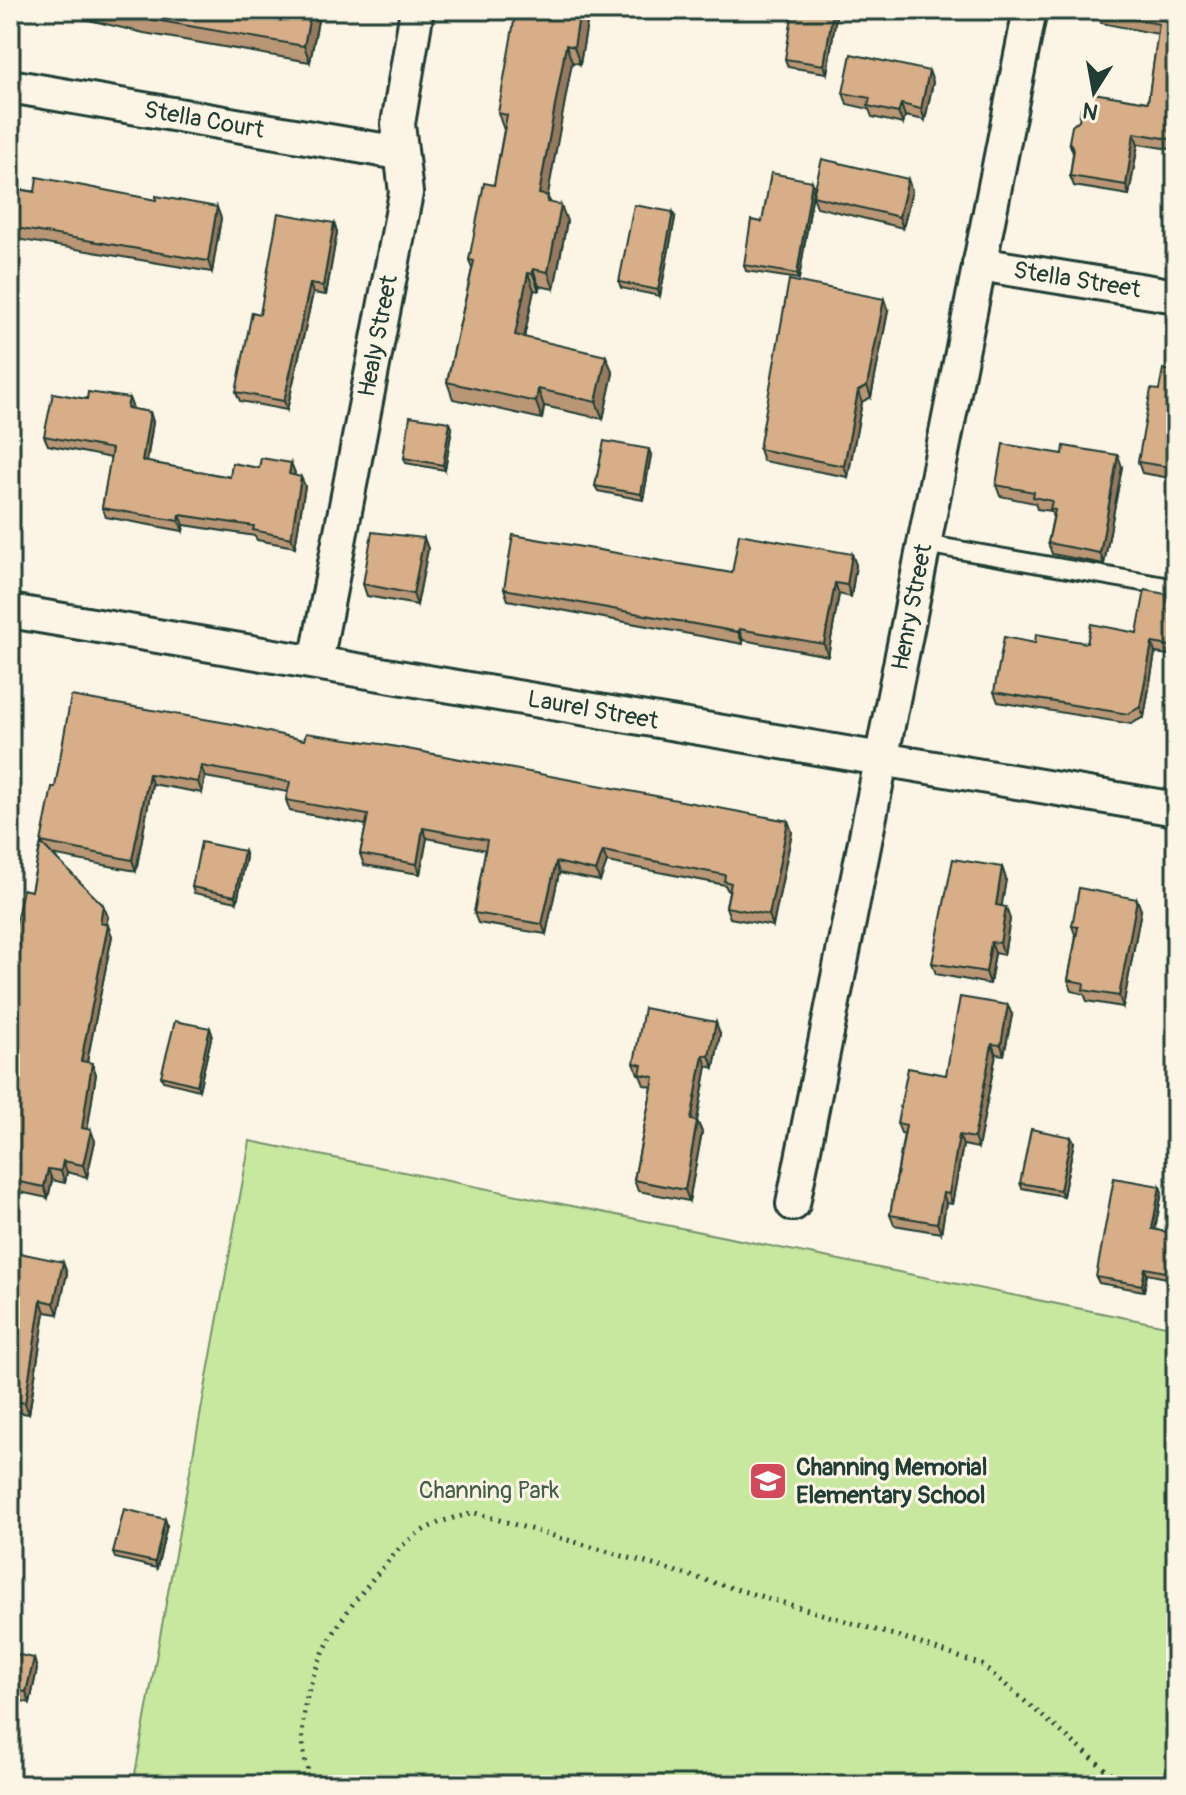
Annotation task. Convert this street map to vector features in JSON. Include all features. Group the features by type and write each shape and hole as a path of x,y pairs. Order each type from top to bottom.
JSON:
{"street":[{"name":"Healy Street","path":"316,662 406,193 406,171 399,153 401,98 417,10"},
{"name":"Henry Street","path":"793,1204 1030,10"},
{"name":"Stella Court","path":"10,86 399,153"},
{"name":"Stella Street","path":"979,264 1176,296"},
{"name":"Laurel Street","path":"10,612 1176,809"}],"lane":[{"path":"925,544 1176,588"}],"path":[{"path":"313,1785 302,1759 301,1727 321,1654 358,1595 406,1541 442,1520 475,1513 904,1638 982,1665 1124,1785"}],"green space":[{"name":"Channing Park","path":"250,1141 1176,1328 1176,1785 133,1785"}],"building":[{"path":"109,10 311,10 304,46"},
{"path":"516,10 580,10 574,47 566,45 539,194 548,196 547,202 561,205 548,272 533,269 533,274 528,273 515,335 606,356 596,402 538,389 536,402 447,382 474,261 469,260 484,183 494,185 507,115 498,113"},
{"path":"793,10 833,10 824,65 785,59"},
{"path":"1098,10 1176,10 1176,140 1134,133 1126,185 1070,176 1074,149 1069,142 1072,126 1079,120 1081,108 1090,110 1093,93 1148,102 1159,24"},
{"path":"851,54 929,71 921,109 901,104 898,113 868,106 870,98 843,93"},
{"path":"822,159 908,179 899,217 813,196"},
{"path":"771,173 812,181 797,274 744,265 751,220 762,222"},
{"path":"37,177 156,200 156,196 217,207 208,261 10,227 10,188 35,192"},
{"path":"634,205 673,212 658,290 619,282"},
{"path":"278,213 334,223 323,286 310,284 284,401 236,392 252,312 260,314"},
{"path":"789,280 884,299 867,386 858,391 844,466 759,449"},
{"path":"1163,369 1176,372 1176,468 1138,462 1151,389 1159,390"},
{"path":"88,392 129,398 127,408 150,412 142,461 230,477 232,463 259,468 261,458 291,463 289,474 301,477 291,538 253,530 254,526 180,515 179,521 102,508 112,449 44,436 53,393 87,399"},
{"path":"410,416 450,422 443,465 404,458"},
{"path":"604,441 649,449 641,494 595,486"},
{"path":"1003,444 1063,454 1064,446 1118,455 1100,553 1048,543 1055,510 1050,509 1052,501 1033,497 1034,492 996,485"},
{"path":"372,532 424,538 413,594 363,584"},
{"path":"739,534 852,554 847,585 835,583 824,644 739,629 738,632 504,589 513,535 732,573"},
{"path":"1145,590 1176,596 1176,647 1152,643 1140,707 1128,714 994,692 1004,637 1035,643 1036,634 1087,643 1091,624 1137,633"},
{"path":"71,696 233,724 304,740 306,733 381,744 788,821 769,915 726,907 731,883 724,881 725,875 603,851 596,871 556,862 542,924 474,913 487,840 423,828 417,864 360,854 368,815 286,800 290,782 201,766 198,782 149,774 132,860 41,842 52,787 55,787"},
{"path":"201,842 244,851 235,896 192,887"},
{"path":"41,843 103,905 100,923 108,925 81,1061 92,1063 82,1128 91,1130 83,1165 63,1161 61,1171 48,1169 44,1187 10,1180 10,974 17,938 13,937 23,889 31,891"},
{"path":"953,859 1002,867 996,905 1006,907 1000,943 991,942 986,972 932,963"},
{"path":"1079,888 1137,899 1119,996 1083,990 1084,983 1068,980 1078,927 1072,926"},
{"path":"960,997 1008,1005 1001,1045 992,1044 974,1138 959,1135 949,1194 943,1193 937,1223 890,1215 906,1125 897,1123 908,1068 946,1075"},
{"path":"644,1008 716,1022 709,1056 703,1055 691,1120 697,1121 685,1190 634,1180 654,1077 640,1074 642,1065 634,1063"},
{"path":"175,1021 210,1028 197,1085 161,1076"},
{"path":"1031,1129 1071,1137 1060,1190 1020,1183"},
{"path":"1114,1178 1160,1186 1152,1229 1176,1234 1176,1274 1145,1268 1142,1285 1096,1277"},
{"path":"10,1251 63,1262 54,1303 41,1300 25,1403 10,1400"},
{"path":"124,1509 165,1519 155,1562 113,1553"},
{"path":"10,1653 34,1658 26,1692 10,1689"}],"place":[{"name":"Channing Memorial Elementary School","path":"768,1481"}]}
